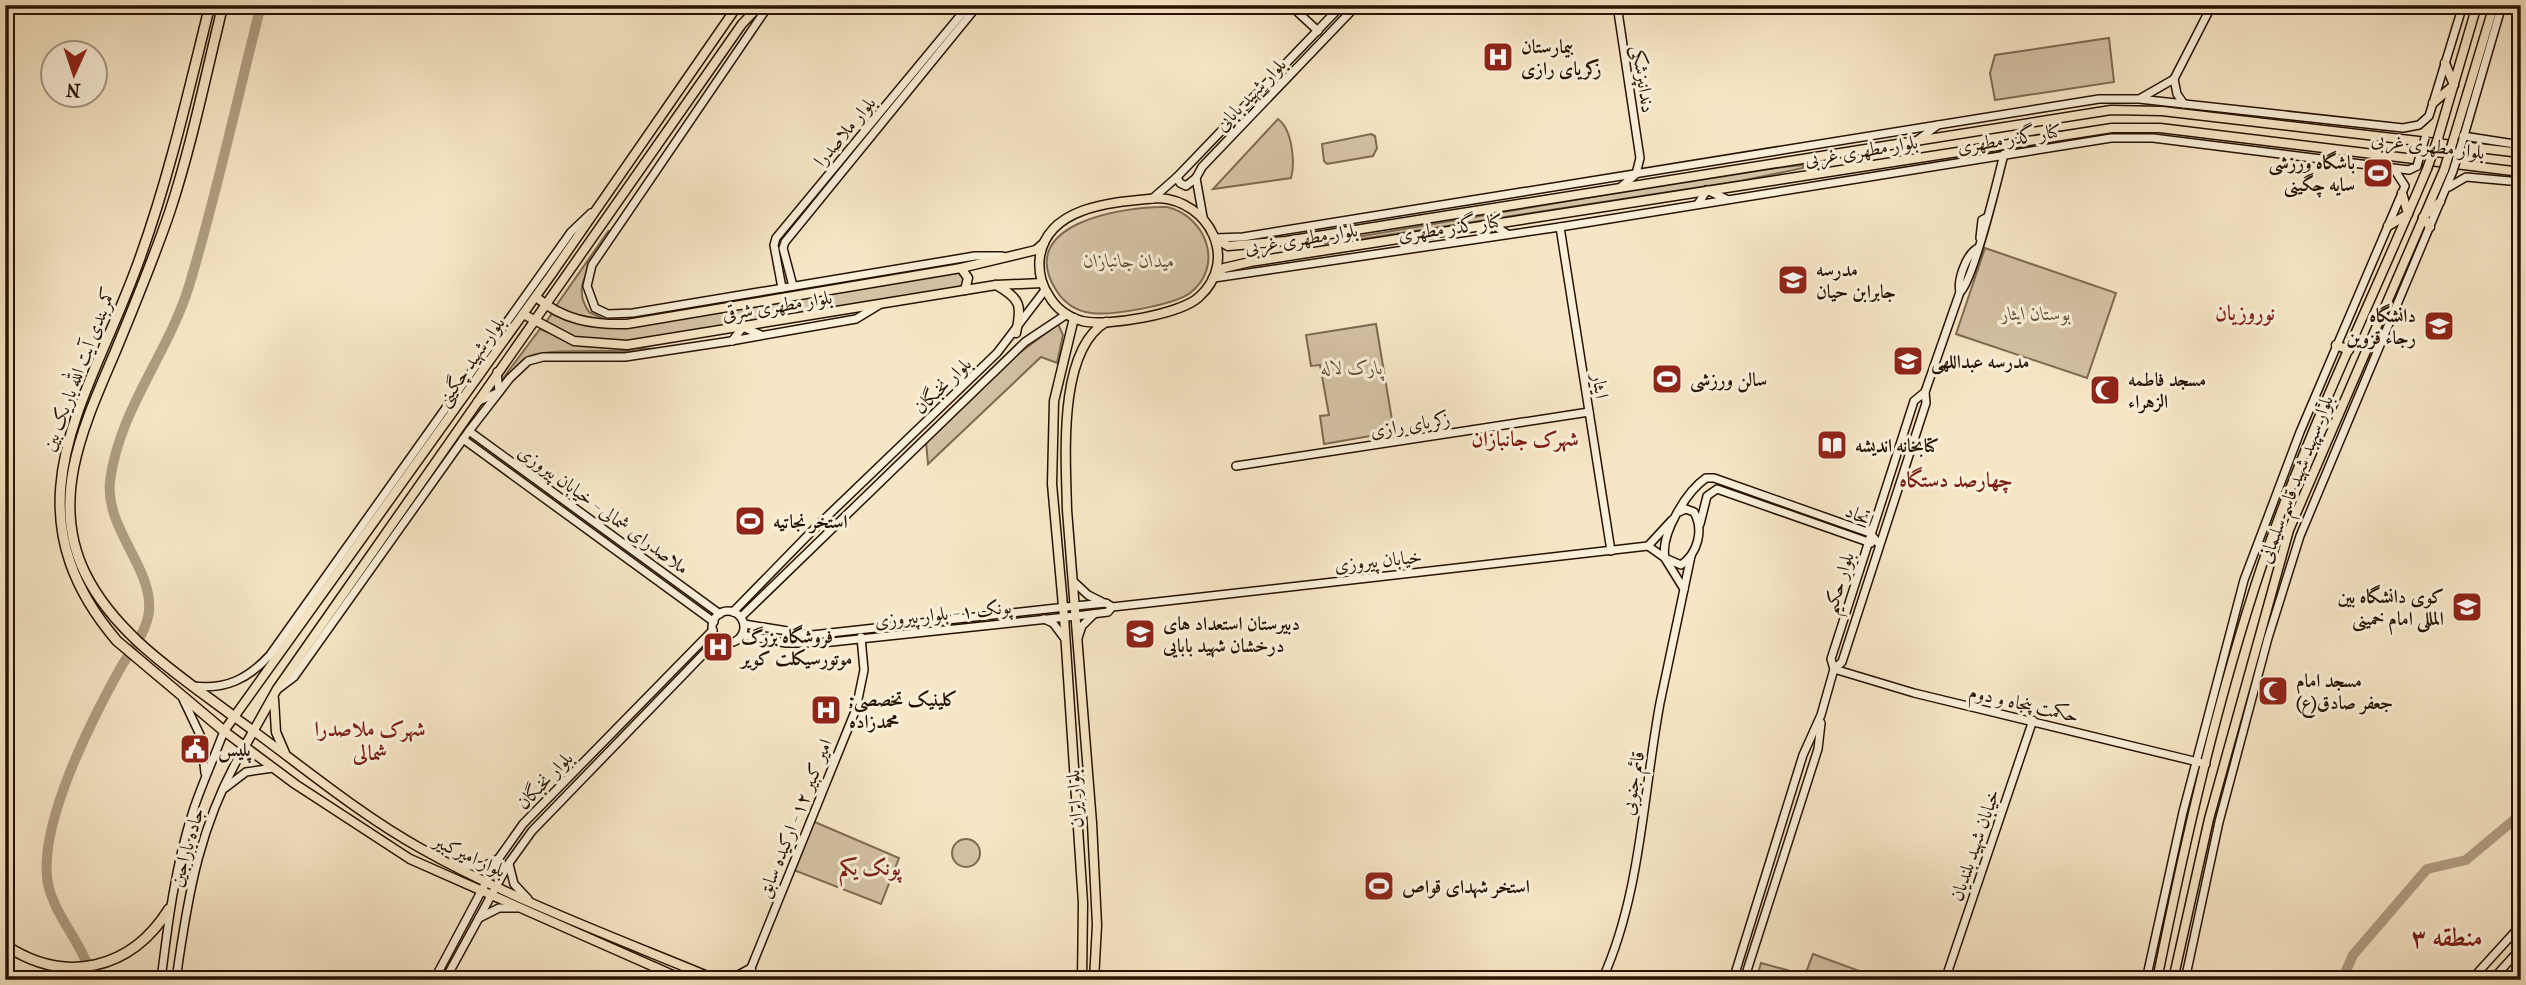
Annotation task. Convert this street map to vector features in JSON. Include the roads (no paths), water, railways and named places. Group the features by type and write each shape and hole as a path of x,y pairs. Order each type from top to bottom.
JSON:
{"highway":[{"name":"کمربندی آیت الله باریک بین","path":"210,5 158,206 121,308 68,434 59,469 56,507 66,561 86,602 117,641 224,731"},
{"name":"کمربندی آیت الله باریک بین","path":"223,5 171,209 84,427 72,473 69,510 75,544 96,592 121,624 192,686 233,716"},
{"path":"5,945 31,965 48,972 65,975 95,972 122,961 139,948 170,909"}],"main road":[{"name":"بلوار شهید چگینی","path":"224,731 536,298 738,5"},
{"name":"بلوار شهید چگینی","path":"254,731 276,691 476,402 547,307 742,24 760,5"},
{"name":"بلوار سپهبد شهید قاسم سلیمانی","path":"2157,980 2206,764 2262,565 2293,483 2427,170 2477,5"},
{"name":"بلوار سپهبد شهید قاسم سلیمانی","path":"2173,978 2218,785 2288,530 2423,217 2460,139 2474,73 2494,5"},
{"path":"2433,103 2454,85 2445,63"},
{"path":"2473,98 2474,73"},
{"name":"بلوار مطهری غربی","path":"1215,238 1228,246 1265,244 2086,112 2136,109 2521,153"},
{"name":"بلوار مطهری غربی","path":"1213,278 1224,268 1267,259 2112,128 2160,128 2521,172"},
{"path":"1826,154 1825,165 1830,171"},
{"path":"1803,158 1809,166 1805,175"},
{"path":"2388,226 2408,214 2402,193"},
{"path":"1152,199 1176,200 1203,217 1215,238 1218,254 1213,278 1205,292 1185,306 1106,322 1070,316 1044,286 1040,258 1044,243 1058,223 1072,214 1152,199"},
{"path":"2430,227 2423,217 2440,202"},
{"name":"بلوار مطهری شرقی","path":"536,298 547,307 590,324 627,324 961,268 1036,250 1044,243"},
{"path":"1265,244 1263,251 1267,259"},
{"path":"961,268 968,278 965,290"},
{"name":"بلوار مطهری شرقی","path":"523,314 574,341 607,345 642,344 996,285 1044,286"},
{"path":"996,285 1013,294 1018,302 1020,315 1016,333"},
{"name":"بلوار ایران","path":"1070,316 1058,375 1052,429 1052,509 1064,612 1083,903 1082,980"},
{"path":"1075,606 1066,458 1073,379 1088,335 1106,322"},
{"path":"2336,345 2349,350"},
{"name":"بلوار ایران","path":"1075,606 1097,925 1094,980"},
{"path":"2228,680 2238,685 2245,682"},
{"path":"276,691 273,719 287,756"},
{"path":"2223,699 2231,698 2240,704"},
{"name":"بلوار امیرکبیر","path":"233,716 418,848 526,898 717,980"},
{"name":"بلوار امیرکبیر","path":"224,731 274,768 410,859 684,980"},
{"name":"جاده باراجین","path":"245,746 254,731"},
{"path":"2173,978 2185,979"}],"street":[{"path":"769,5 592,265 587,286 590,300 598,311 614,315 645,311 975,256 1012,256"},
{"name":"بلوار ملاصدرا","path":"782,288 774,245 776,238 969,5"},
{"name":"بلوار ملاصدرا","path":"793,286 783,248 785,242 978,5"},
{"path":"1290,5 1318,31"},
{"name":"بلوار شهید بابایی","path":"1152,199 1177,177 1342,5"},
{"name":"بلوار شهید بابایی","path":"1196,178 1202,167 1357,5"},
{"name":"دندانپزشکی","path":"1617,5 1640,158 1636,174"},
{"path":"2139,99 2174,79 2212,5"},
{"path":"2403,128 2425,121 2463,5"},
{"path":"2185,979 2228,788 2263,656 2300,536 2446,190 2502,5"},
{"path":"2174,79 2177,94 2184,104"},
{"name":"کنار گذر مطهری","path":"1213,278 1560,227 2004,154 2119,138 2153,138 2409,170 2417,166 2425,138 2422,130 2139,99 2099,99 1242,237 1215,238"},
{"path":"1919,139 1938,125"},
{"path":"2050,147 2063,135"},
{"path":"2460,139 2521,145"},
{"name":"بلوار حکیم","path":"1834,669 1842,662 1878,543 1926,403 1925,392 1960,292 1966,288 1980,238 1982,220 1986,218 2004,154"},
{"path":"1640,158 1651,171"},
{"path":"1910,159 1935,165"},
{"path":"1693,164 1709,173 1721,160"},
{"path":"2146,980 2195,761 2244,580 2278,486 2402,193 2403,180 2390,167"},
{"path":"1621,187 1636,174"},
{"path":"1177,177 1180,183 1186,186 1196,178 1203,217"},
{"path":"2446,190 2466,177 2521,182"},
{"path":"1698,204 1707,190 1726,199"},
{"path":"192,686 228,686 259,666 352,540 570,232 599,205"},
{"path":"1482,238 1492,224 1507,234"},
{"name":"ایثار","path":"1560,227 1611,551"},
{"path":"818,282 883,281"},
{"name":"بلوار نخبگان","path":"733,612 1016,333 1044,286"},
{"path":"645,311 660,319 689,303"},
{"path":"276,691 294,677 469,430 521,366 543,357 625,357 763,336 856,319 881,304"},
{"name":"بلوار نخبگان","path":"743,621 1025,342 1070,316"},
{"path":"731,341 743,327 763,336"},
{"path":"497,372 499,392"},
{"path":"476,402 499,392"},
{"name":"بلوار حکیم","path":"1733,980 1800,767 1821,715 1834,669 1831,659 1870,533 1914,401 1925,392"},
{"name":"زکریای رازی","path":"1236,466 1589,412"},
{"name":"ملاصدرای شمالی - خیابان پیروزی","path":"469,430 720,614"},
{"path":"473,446 478,437"},
{"name":"ملاصدرای شمالی - خیابان پیروزی","path":"463,439 713,626"},
{"path":"2278,486 2293,483 2286,468"},
{"name":"اتحاد","path":"1672,520 1702,481 1714,478 1870,533 1878,543"},
{"name":"اتحاد","path":"1699,525 1707,496 1717,489 1867,543 1878,543"},
{"path":"1679,512 1686,509 1694,512 1699,525"},
{"path":"1672,520 1648,546 1665,559 1681,565 1691,556"},
{"path":"1672,520 1664,544 1665,559 1684,590"},
{"name":"قائم جنوبی","path":"1602,980 1612,957 1629,891 1660,704 1699,525"},
{"path":"352,540 365,537"},
{"path":"352,540 353,554"},
{"name":"خیابان پیروزی","path":"1064,612 1075,606 1109,605 1648,546"},
{"path":"2244,580 2262,565"},
{"path":"1073,581 1087,595 1109,605"},
{"name":"خیابان پیروزی","path":"1064,612 1076,616 1108,612 1109,605"},
{"path":"733,612 743,621 742,635 729,643 718,639 713,626 720,614 733,612"},
{"name":"پونک ۱ - بلوار پیروزی","path":"742,635 802,644 1043,619 1064,612"},
{"name":"پونک ۱ - بلوار پیروزی","path":"743,621 761,628 813,635 1064,612"},
{"path":"1077,642 1082,626 1094,614"},
{"path":"1043,619 1061,630 1066,639"},
{"name":"بلوار نخبگان","path":"434,980 499,858 537,808 713,626"},
{"path":"758,638 757,630 761,628"},
{"name":"امیر کبیر ۱۲ - ارکیده سابق","path":"751,968 856,709 864,670 860,637"},
{"name":"بلوار نخبگان","path":"445,980 509,863 545,816 651,711 718,639"},
{"path":"2251,662 2263,656"},
{"name":"حکمت پنجاه و دوم","path":"1834,669 1913,693 2206,764"},
{"path":"183,698 201,737 205,779"},
{"name":"بلوار حکیم","path":"1744,980 1818,749 1821,715"},
{"name":"خیابان شهید بلندیان","path":"1945,980 2033,720"},
{"name":"جاده باراجین","path":"160,980 170,909 183,846 224,731"},
{"name":"جاده باراجین","path":"176,980 186,908 198,850 217,796 245,746"},
{"path":"217,796 246,772 274,768"},
{"path":"2218,785 2228,788"},
{"path":"456,866 484,866 499,858"},
{"path":"478,919 499,908 521,908 519,901 526,898 514,884 509,863"},
{"path":"2471,980 2521,925"},
{"path":"2496,978 2521,948"},
{"path":"729,980 751,968 754,980"}],"waterway":[{"path":"89,969 51,896 47,860 59,804 82,743 148,619 148,595 144,579 115,516 110,499 110,481 123,430 169,335 189,286 261,5"},
{"path":"2342,980 2353,955 2427,869 2466,860 2521,814"}],"place":[{"name":"بیمارستان زکریای رازی","path":"1498,57"},
{"name":"باشگاه ورزشى سايه چگينى","path":"2378,173"},
{"name":"مدرسه جابرابن حیان","path":"1793,280"},
{"name":"دانشگاه رجاء قزوین","path":"2439,326"},
{"name":"مدرسه عبداللهی","path":"1908,361"},
{"name":"سالن ورزشی","path":"1667,379"},
{"name":"مسجد فاطمه الزهراء","path":"2105,390"},
{"name":"کتابخانه اندیشه","path":"1832,445"},
{"name":"استخر نجاتیه","path":"750,521"},
{"name":"کوی دانشگاه بین المللی امام خمینی","path":"2467,607"},
{"name":"دبیرستان استعداد های درخشان شهید بابایی","path":"1140,634"},
{"name":"فروشگاه بزرگ موتورسیکلت کویر","path":"718,647"},
{"name":"مسجد امام جعفر صادق(ع)","path":"2273,691"},
{"name":";کلینیک تخصصی محمدزاده","path":"826,710"},
{"name":"پلیس","path":"195,749"},
{"name":"استخر شهدای قواص","path":"1379,886"}],"district":[{"name":"نوروزیان","path":"2245,313"},
{"name":"شهرک جانبازان","path":"1525,439"},
{"name":"چهارصد دستگاه","path":"1956,480"},
{"name":"شهرک ملاصدرا شمالی","path":"370,741"},
{"name":"پونک یکم","path":"870,868"},
{"name":"منطقه ۳","path":"2447,937"}],"park label":[{"name":"میدان جانبازان","path":"1129,260"},
{"name":"بوستان ایثار","path":"2036,313"},
{"name":"پارک لاله","path":"1352,367"}]}
